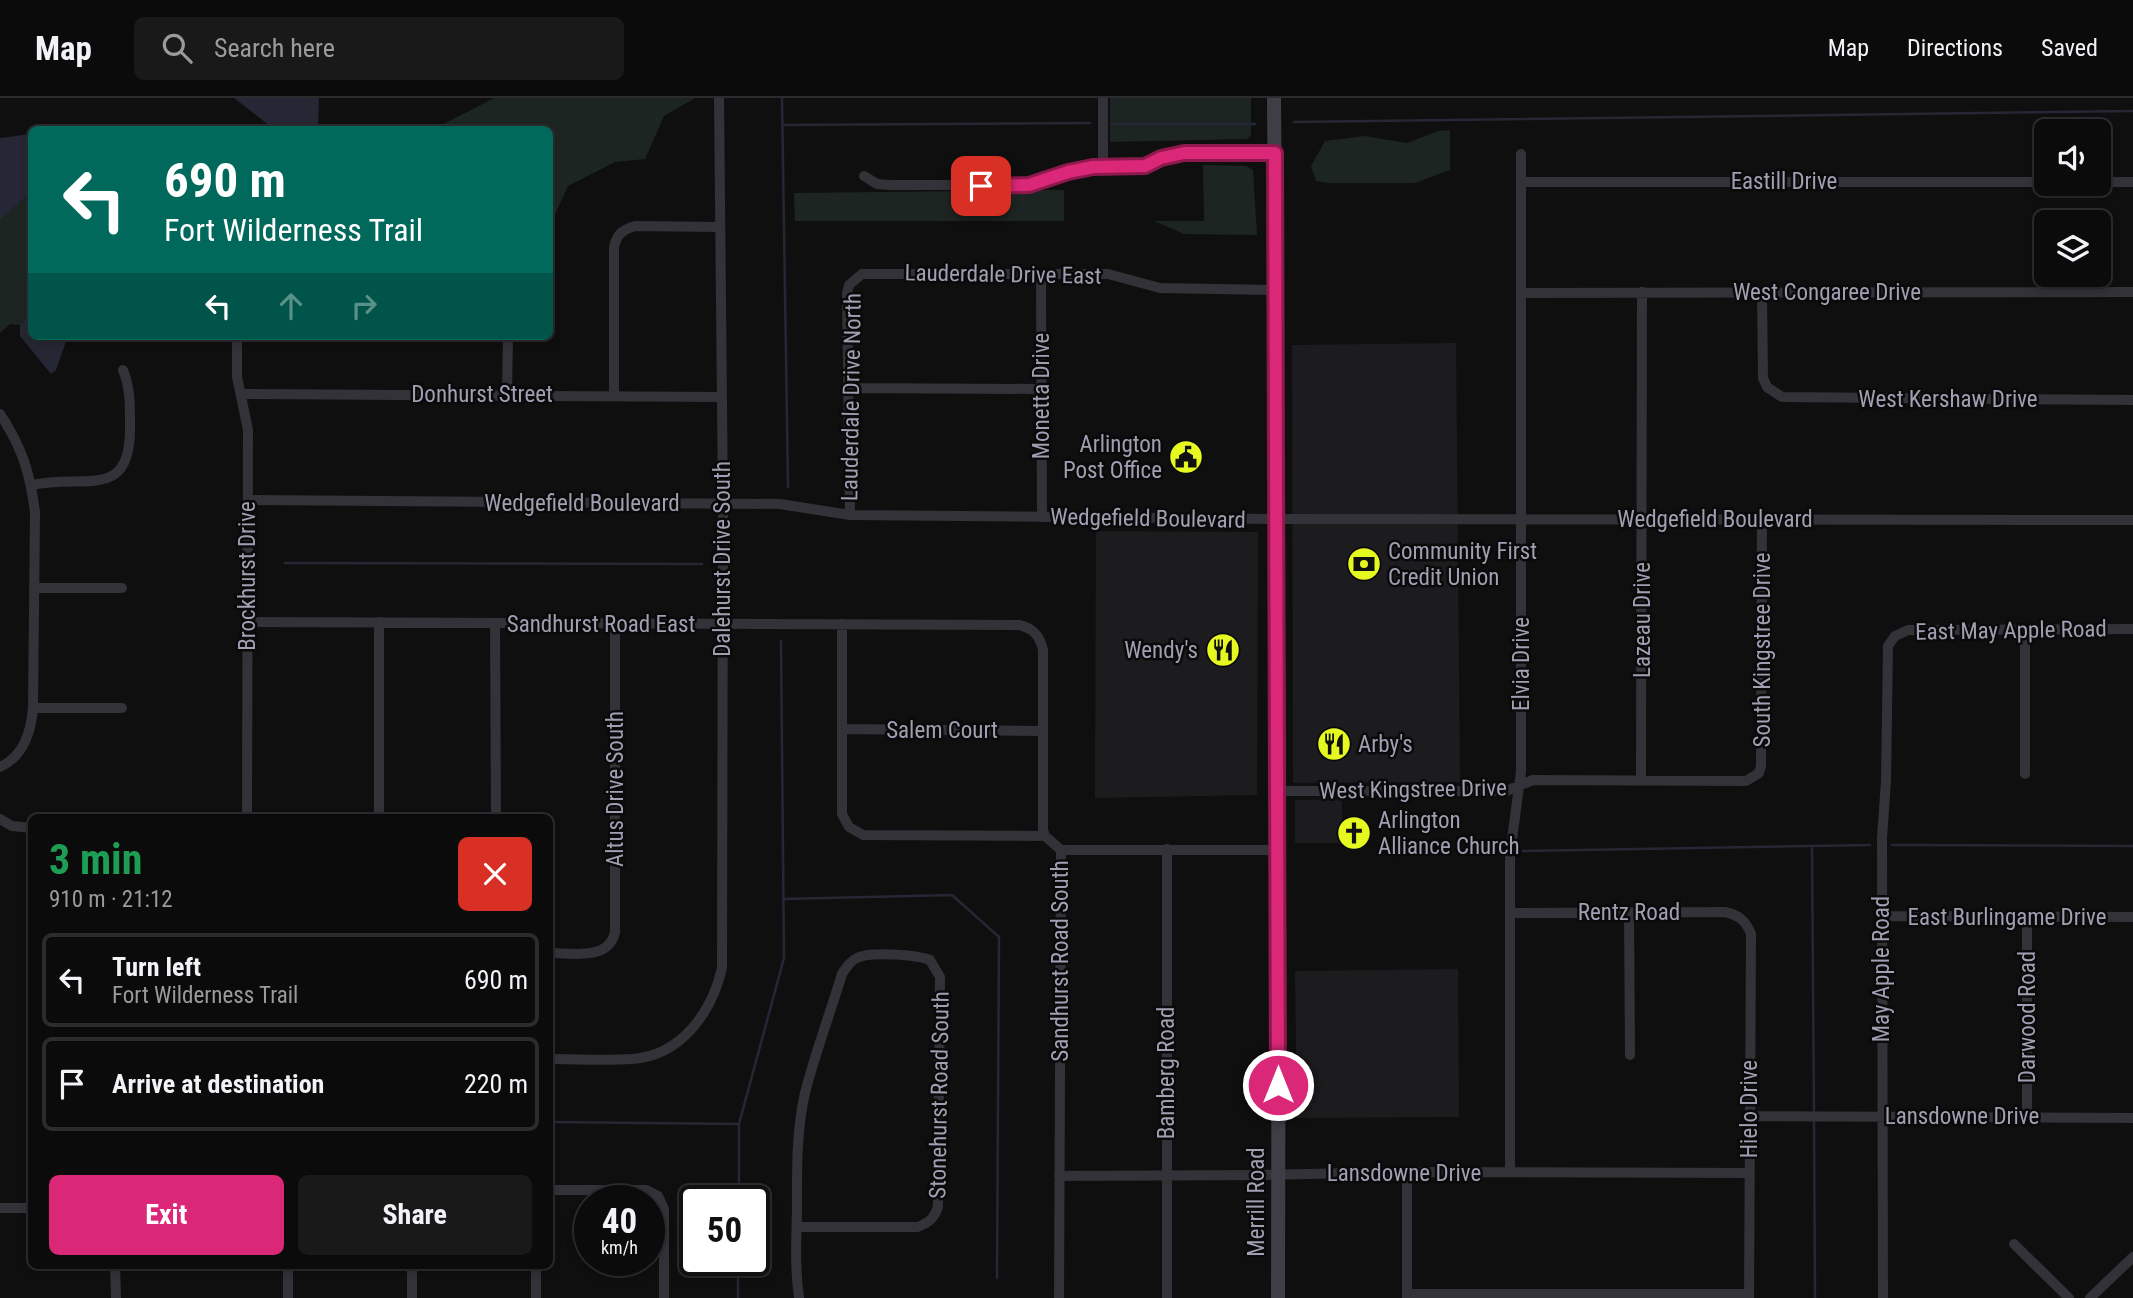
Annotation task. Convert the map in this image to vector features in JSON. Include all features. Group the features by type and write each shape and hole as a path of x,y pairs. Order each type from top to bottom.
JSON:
{"main road":[{"name":"Merrill Road","path":"1274,98 1278,519 1279,1298"}],"street":[{"name":"Dalehurst Drive South","path":"553,1059 635,1059 657,1053 674,1044 703,1017 711,1003 722,968 723,504 719,98"},
{"path":"1103,98 1103,167"},
{"path":"864,176 877,184 891,185 1029,185 1068,172 1103,167 1145,166 1161,158 1184,153 1275,153"},
{"name":"Elvia Drive","path":"1510,1172 1510,855 1521,771 1521,154"},
{"name":"Eastill Drive","path":"1522,182 2034,182"},
{"path":"2111,182 2133,182"},
{"path":"614,395 616,237 623,229 635,226 720,227"},
{"name":"Lauderdale Drive East","path":"855,279 871,273 1108,274 1160,288 1276,290"},
{"name":"Monetta Drive","path":"1041,274 1042,517"},
{"name":"Lauderdale Drive North","path":"850,515 847,293 849,285 855,279"},
{"name":"Lazeau Drive","path":"1642,292 1642,780"},
{"name":"West Kershaw Drive","path":"1762,292 1763,378 1767,387 1782,397 2133,400"},
{"name":"West Congaree Drive","path":"1521,293 2133,292"},
{"name":"Brockhurst Drive","path":"237,340 237,377 248,430 247,814"},
{"path":"507,394 508,340"},
{"path":"32,485 52,480 104,480 115,476 125,464 130,449 130,388 123,370"},
{"path":"848,388 1041,389"},
{"name":"Donhurst Street","path":"241,394 722,397"},
{"path":"0,414 16,437 32,485 35,512 31,729 22,749 0,766"},
{"name":"Wedgefield Boulevard","path":"247,500 780,504 850,515 1278,519 2133,520"},
{"name":"South Kingstree Drive","path":"1754,777 1762,766 1762,520"},
{"path":"34,588 122,587"},
{"name":"Sandhurst Road East","path":"247,622 1019,625 1036,633"},
{"path":"379,622 379,814"},
{"path":"495,623 496,814"},
{"name":"Altus Drive South","path":"553,953 594,953 604,950 614,939 615,624"},
{"path":"842,624 842,814 849,827 863,835 1045,836"},
{"name":"East May Apple Road","path":"1891,640 1908,630 2133,629"},
{"path":"2025,630 2025,774"},
{"name":"Sandhurst Road South","path":"1036,633 1044,650 1043,829 1045,836 1060,849 1059,1298"},
{"name":"May Apple Road","path":"1883,1298 1881,916 1887,756 1886,655 1891,640"},
{"path":"33,708 122,708"},
{"name":"Salem Court","path":"842,729 1043,731"},
{"name":"West Kingstree Drive","path":"1279,791 1506,791 1533,780 1746,781 1754,777"},
{"path":"0,819 12,826 28,828"},
{"path":"1060,849 1279,850"},
{"name":"Bamberg Road","path":"1167,849 1167,1298"},
{"path":"1629,912 1630,1055"},
{"name":"Rentz Road","path":"1511,913 1725,912 1737,915 1744,921"},
{"name":"East Burlingame Drive","path":"1881,916 2133,917"},
{"name":"Darwood Road","path":"2026,1116 2027,917"},
{"name":"Hielo Drive","path":"1744,921 1751,934 1749,1296"},
{"name":"Stonehurst Road South","path":"865,955 921,956 930,960 940,977 939,1207 935,1216 929,1223 918,1227 796,1227 797,1149 806,1092 842,974 849,963 865,955"},
{"name":"Lansdowne Drive","path":"1749,1116 2133,1118"},
{"path":"1407,1172 1407,1296 1749,1296"},
{"name":"Lansdowne Drive","path":"1059,1176 1407,1172 1749,1173"},
{"path":"553,1190 646,1190 658,1196 664,1209 664,1298"},
{"path":"0,1208 28,1208"},
{"path":"796,1227 799,1298"},
{"path":"2014,1244 2069,1298"},
{"path":"2090,1298 2133,1257"},
{"path":"115,1269 116,1298"},
{"path":"288,1269 288,1298"},
{"path":"412,1269 412,1298"},
{"path":"536,1269 536,1298"}],"shaded area":[{"path":"494,98 695,98 664,116 645,159 615,162 568,186 553,218 553,126 440,126"},
{"path":"1110,98 1251,98 1251,135 1247,139 1110,142"},
{"path":"1450,130 1450,170 1415,183 1328,183 1316,181 1311,166 1325,141 1365,136 1407,143 1438,131"},
{"path":"1203,165 1246,166 1253,170 1257,235 1184,234 1154,221 1204,221"},
{"path":"1064,190 1064,221 795,221 794,193"},
{"path":"28,195 28,316 20,325 10,324 0,333 0,220"},
{"path":"1456,343 1460,782 1293,783 1292,345"},
{"path":"1096,531 1258,532 1257,795 1095,798"},
{"path":"1342,799 1342,843 1295,843 1295,800"},
{"path":"1458,969 1459,1117 1297,1118 1295,971"}],"water":[{"path":"234,98 319,98 318,126 270,126"},
{"path":"28,134 28,195 0,220 0,138"},
{"path":"28,316 28,340 67,340 56,370 51,374 20,336 20,325"}],"waterway":[{"path":"782,98 788,487"},
{"path":"1294,122 2133,111"},
{"path":"782,125 1090,123"},
{"path":"1111,124 1255,124"},
{"path":"285,563 702,564"},
{"path":"739,1124 784,958 781,641"},
{"path":"1523,851 1870,845"},
{"path":"1892,845 2133,846"},
{"path":"1812,846 1814,1113"},
{"path":"783,899 952,895 999,937 997,1278"},
{"path":"1814,1119 1815,1298"},
{"path":"553,1122 739,1124 739,1185"},
{"path":"738,1276 738,1298"}],"place":[{"name":"Arlington Post Office","path":"1186,457"},
{"name":"Community First Credit Union","path":"1364,564"},
{"name":"Wendy's","path":"1223,650"},
{"name":"Arby's","path":"1334,744"},
{"name":"Arlington Alliance Church","path":"1354,833"}],"route":[{"path":"981,186 1036,184 1068,172 1093,167 1145,166 1161,158 1184,153 1275,153 1278,1085"}]}
